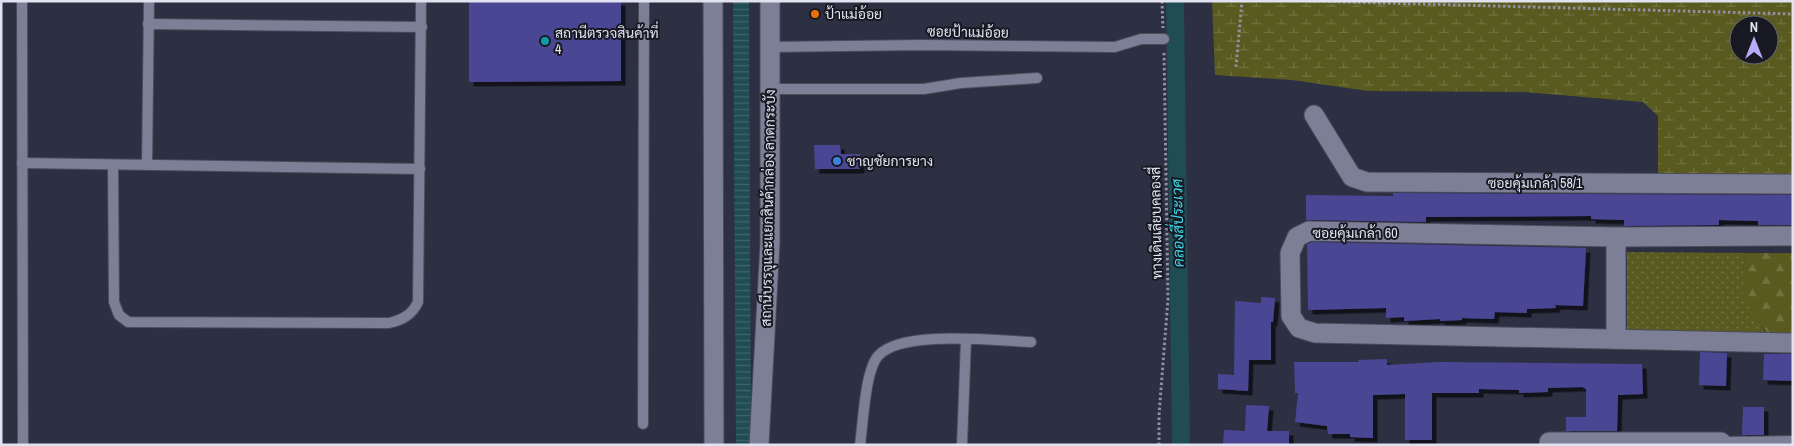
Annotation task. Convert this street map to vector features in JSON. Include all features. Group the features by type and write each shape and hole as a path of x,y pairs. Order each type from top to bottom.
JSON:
{"street":[{"path":"713,1 714,445"},
{"name":"สถานีบรรจุและแยกสินค้ากล่อง ลาดกระบัง","path":"759,445 770,243 770,1"},
{"name":"ซอยคุ้มเกล้า 58/1","path":"1314,115 1352,177 1367,182 1793,184"},
{"name":"ซอยคุ้มเกล้า 60","path":"1793,236 1616,237 1309,231 1297,237 1290,253 1291,316 1298,328 1315,334 1793,343"},
{"path":"1616,237 1616,339"},
{"path":"1549,442 1721,442"}],"lane":[{"path":"22,1 23,445"},
{"path":"147,165 149,1"},
{"path":"113,164 114,302 119,315 132,324 389,323 402,319 413,310 418,302 422,1"},
{"path":"643,424 644,1"},
{"path":"148,24 422,27"},
{"name":"ซอยป้าแม่อ้อย","path":"770,47 921,45 1115,47 1142,39 1164,39"},
{"path":"770,89 924,89 961,83 1037,78"},
{"path":"22,163 420,168"},
{"path":"860,445 869,378 878,356 899,343 930,339 1031,342"},
{"path":"962,445 966,340"},
{"path":"1721,442 1793,441"}],"path":[{"name":"ทางเดินเลียบคลองสี่","path":"1159,445 1159,416 1168,299 1162,1"},
{"path":"1236,67 1242,1"},
{"path":"1308,1 1793,14"}],"green space":[{"path":"1212,1 1793,1 1793,175 1658,174 1658,116 1643,102 1523,92 1368,91 1292,80 1215,75"},
{"path":"1627,252 1745,253 1742,291 1767,335 1627,330"},
{"path":"1745,253 1793,253 1793,336 1769,335 1754,316 1741,291"}],"shaded area":[{"path":"733,1 749,1 751,445 736,445"}],"building":[{"name":"สถานีตรวจสินค้าที่ 4","path":"469,1 621,1 621,81 469,82"},
{"name":"ชาญชัยการยาง","path":"814,145 840,145 841,154 860,154 860,169 815,169"},
{"path":"1393,193 1793,195 1793,225 1758,225 1758,221 1719,220 1719,225 1624,226 1624,220 1591,219 1591,216 1426,217 1426,222 1306,220 1306,195 1393,196"},
{"path":"1312,242 1586,248 1583,306 1555,305 1556,308 1527,309 1527,313 1495,312 1494,319 1462,318 1462,320 1440,321 1440,319 1404,321 1404,317 1386,318 1386,308 1308,310 1307,244"},
{"path":"1261,297 1275,298 1273,322 1271,322 1271,360 1249,360 1248,391 1218,389 1218,374 1234,375 1235,301 1261,303"},
{"path":"1700,352 1727,353 1726,386 1699,385"},
{"path":"1764,354 1793,354 1793,381 1763,380"},
{"path":"1387,359 1387,365 1439,362 1642,364 1643,394 1618,395 1617,431 1566,431 1566,417 1586,417 1586,389 1582,387 1548,388 1548,392 1519,393 1519,390 1479,389 1479,393 1432,393 1432,440 1405,440 1405,394 1373,395 1373,438 1350,437 1350,434 1328,434 1327,426 1295,422 1298,393 1295,393 1294,362 1359,362 1358,360"},
{"path":"1246,405 1269,406 1267,431 1289,431 1289,445 1223,445 1224,430 1245,431"},
{"path":"1743,407 1764,407 1764,435 1742,435"}],"waterway":[{"name":"คลองสี่ประเวศ","path":"1175,1 1181,445"}],"place":[{"name":"ป้าแม่อ้อย","path":"815,14"},
{"name":"สถานีตรวจสินค้าที่ 4","path":"545,41"},
{"name":"ชาญชัยการยาง","path":"837,161"}]}
